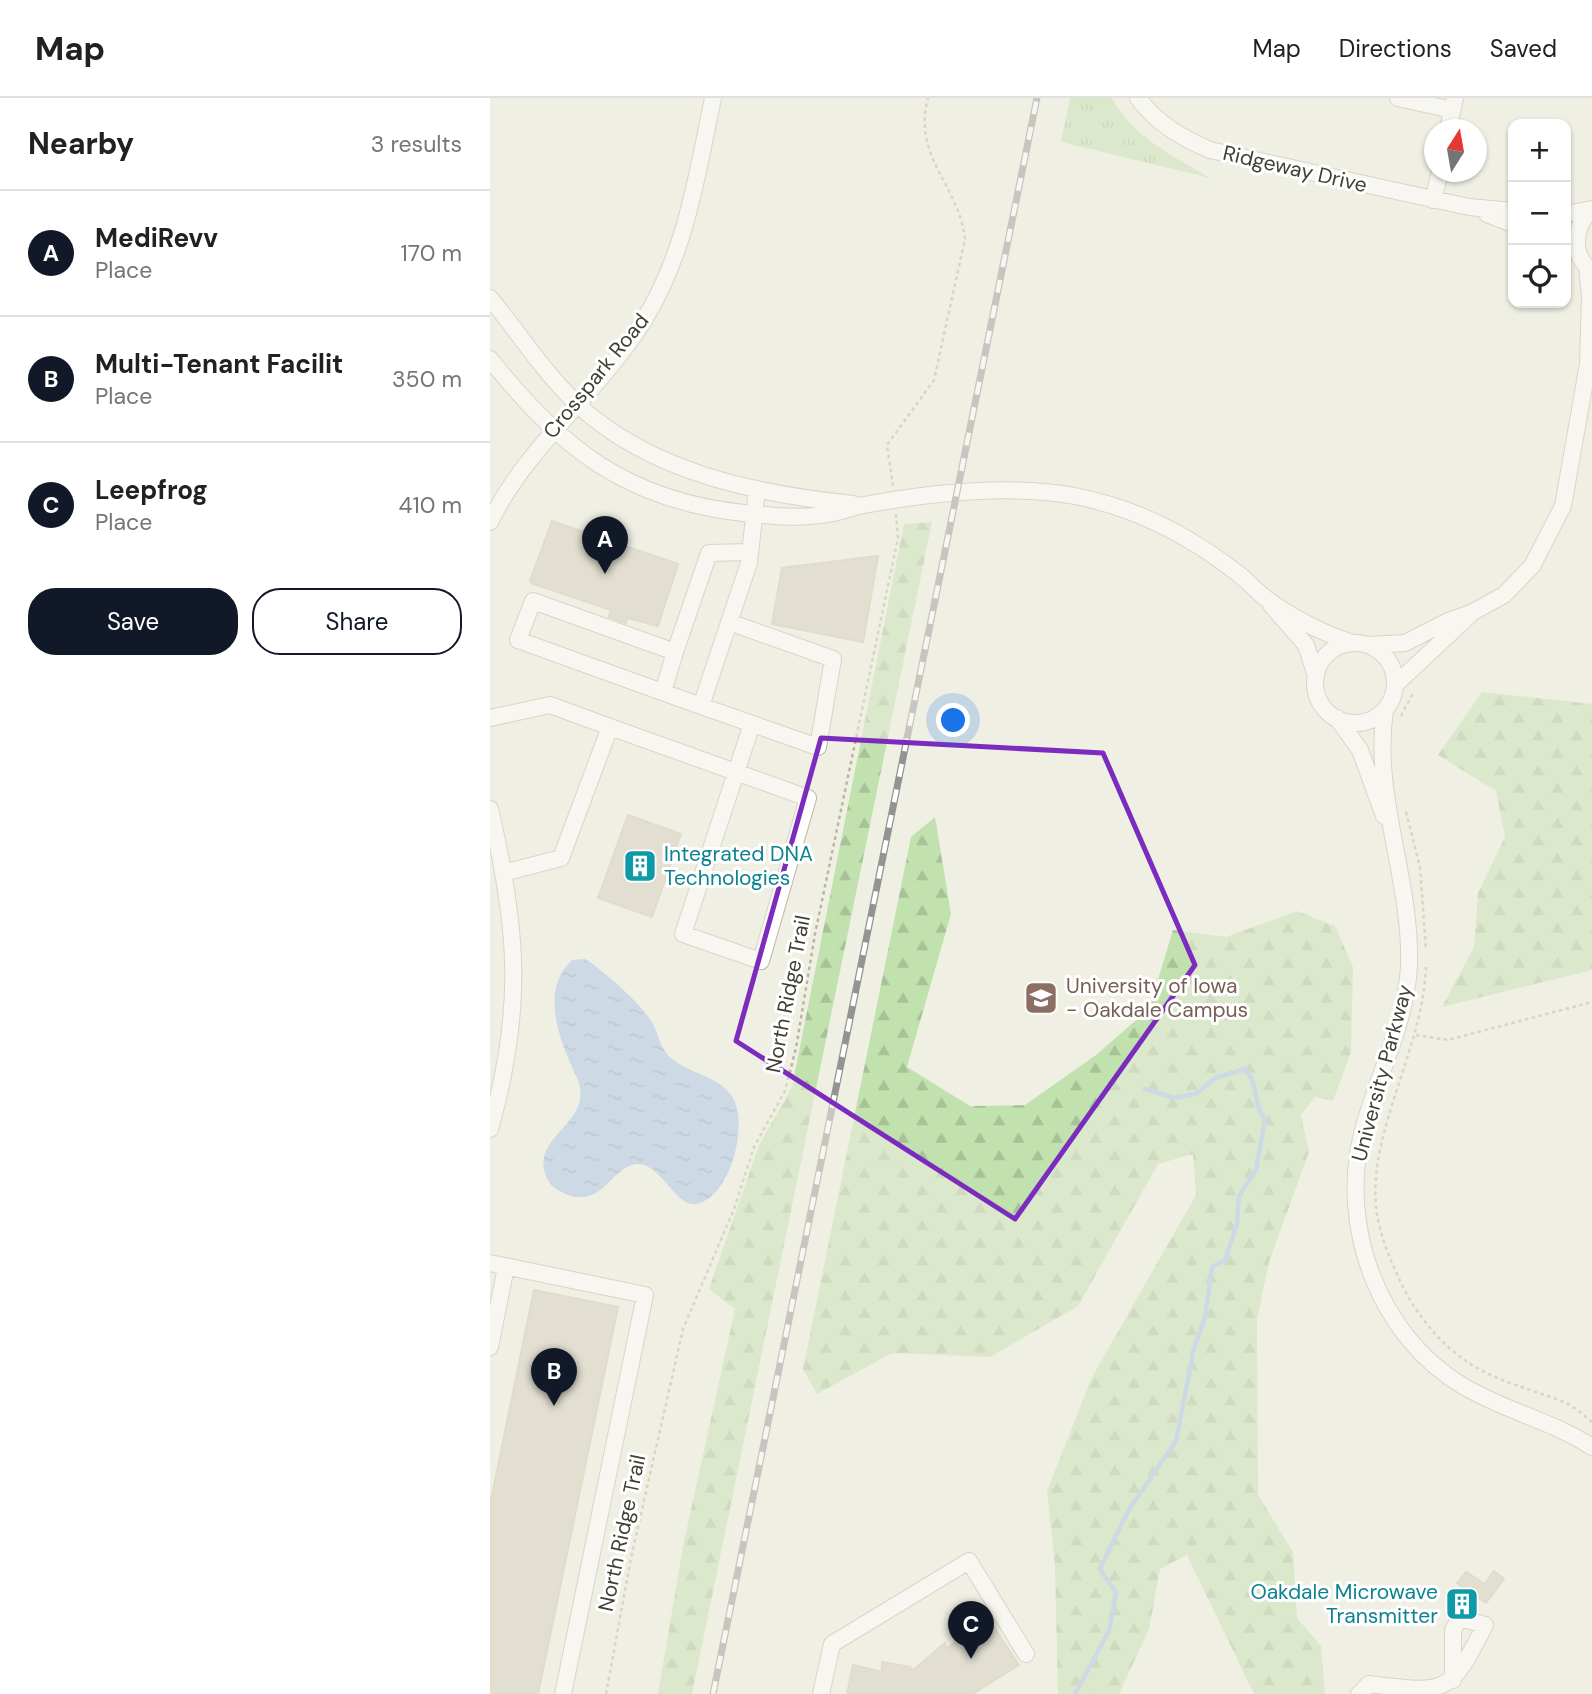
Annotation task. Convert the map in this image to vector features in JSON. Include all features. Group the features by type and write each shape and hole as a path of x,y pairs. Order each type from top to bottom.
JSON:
{"street":[{"name":"Crosspark Road","path":"490,522 519,471 631,338 664,284 685,228 713,98"},
{"name":"Ridgeway Drive","path":"1138,98 1152,115 1175,135 1210,150 1433,200 1508,211"},
{"path":"1398,98 1453,104"},
{"path":"1433,200 1438,182"},
{"name":"Ridgeway Drive","path":"1469,207 1508,222"},
{"path":"1571,213 1592,209"},
{"path":"1316,676 1322,659 1331,650 1361,644 1405,643 1504,595 1532,566 1563,506 1590,359 1589,269 1572,247 1578,229 1592,209"},
{"path":"490,298 576,403 644,450 706,475 757,489 864,505"},
{"path":"490,359 551,430 622,479 684,504 755,515 829,514 864,505 1005,490 1074,496 1140,515 1205,550 1265,597 1320,632 1361,644 1389,660 1395,685"},
{"path":"701,706 750,552 757,489"},
{"path":"663,692 709,553 750,552"},
{"path":"1265,597 1306,645 1316,676 1318,697 1325,709 1337,718 1361,722 1385,710 1395,685 1471,613"},
{"path":"676,653 533,601 518,640 818,747 833,659 729,622"},
{"path":"490,718 550,705 610,727 736,772 808,798 761,961 683,934 736,772 752,724"},
{"name":"University Parkway","path":"1385,710 1381,745 1392,834 1405,900 1409,967 1395,1041 1362,1132 1356,1163 1355,1196 1365,1258 1378,1293 1400,1327 1426,1357 1462,1386 1569,1432 1592,1447"},
{"name":"University Parkway","path":"1337,718 1360,750 1392,834"},
{"path":"503,873 561,858 610,727"},
{"path":"490,809 511,912 515,999 504,1080 490,1129"},
{"path":"490,1347 498,1265 645,1295 563,1694"},
{"path":"821,1694 832,1644 969,1561 1026,1654"},
{"path":"1359,1694 1369,1684 1427,1693 1445,1689 1453,1680"}],"path":[{"name":"North Ridge Trail","path":"606,1694 634,1544 683,1329 734,1209 754,1147 785,1091 796,1048 815,934 898,538 887,445 934,380 965,239 962,216 934,168 924,137 923,117 928,98"},
{"path":"1416,1035 1448,1040 1592,1002"}],"highlighted area":[{"path":"821,738 1103,753 1195,965 1015,1219 736,1041"}],"green space":[{"path":"1070,98 1112,98 1130,124 1142,134 1210,178 1061,142"},
{"path":"932,522 692,1694 658,1694 683,1546 735,1309 709,1289 759,1145 792,1087 904,524"},
{"path":"1482,692 1592,704 1592,970 1442,1007 1474,947 1478,893 1505,837 1496,791 1438,755"},
{"path":"935,817 951,914 907,1067 970,1106 1025,1105 1096,1055 1149,1009 1173,930 1226,937 1297,911 1335,926 1353,967 1351,1052 1333,1101 1315,1097 1301,1115 1309,1152 1269,1262 1257,1319 1258,1495 1293,1552 1297,1618 1321,1646 1325,1694 1254,1694 1187,1555 1160,1569 1149,1629 1119,1694 1058,1694 1055,1565 1047,1491 1092,1377 1196,1195 1193,1154 1158,1164 1078,1306 990,1357 892,1353 817,1394 803,1369 911,837"}],"water":[{"path":"585,959 632,998 648,1016 670,1057 722,1085 734,1100 739,1127 733,1160 727,1176 708,1199 696,1204 688,1203 653,1170 637,1164 628,1166 590,1196 566,1194 548,1180 543,1165 546,1152 571,1119 581,1094 559,1034 554,1002 556,987 572,960"}],"building":[{"path":"552,521 678,564 658,626 627,618 626,623 609,617 611,610 533,584 530,581"},
{"path":"878,556 863,642 772,624 782,568"},
{"name":"Integrated DNA Technologies","path":"628,815 681,834 652,917 598,898"},
{"path":"534,1290 618,1307 538,1694 490,1694 490,1505"},
{"path":"1494,1571 1504,1579 1486,1603 1457,1583 1466,1572 1485,1584"},
{"path":"989,1620 1019,1665 972,1694 847,1694 853,1665 882,1672 882,1662 910,1667 912,1671 945,1643 947,1648"}],"waterway":[{"path":"1075,1694 1109,1631 1116,1593 1100,1569 1128,1511 1176,1441 1194,1348 1205,1318 1212,1267 1225,1260 1237,1224 1239,1196 1256,1170 1265,1120 1260,1112 1253,1082 1245,1069 1215,1078 1196,1094 1174,1098 1145,1089"}],"railway":[{"path":"713,1694 1037,98"}],"place":[{"name":"MediRevv","path":"605,574"},
{"name":"Integrated DNA Technologies","path":"640,866"},
{"name":"University of Iowa - Oakdale Campus","path":"1041,998"},
{"name":"Multi-Tenant Facilit","path":"554,1406"},
{"name":"Oakdale Microwave Transmitter","path":"1462,1604"},
{"name":"Leepfrog","path":"971,1659"}]}
